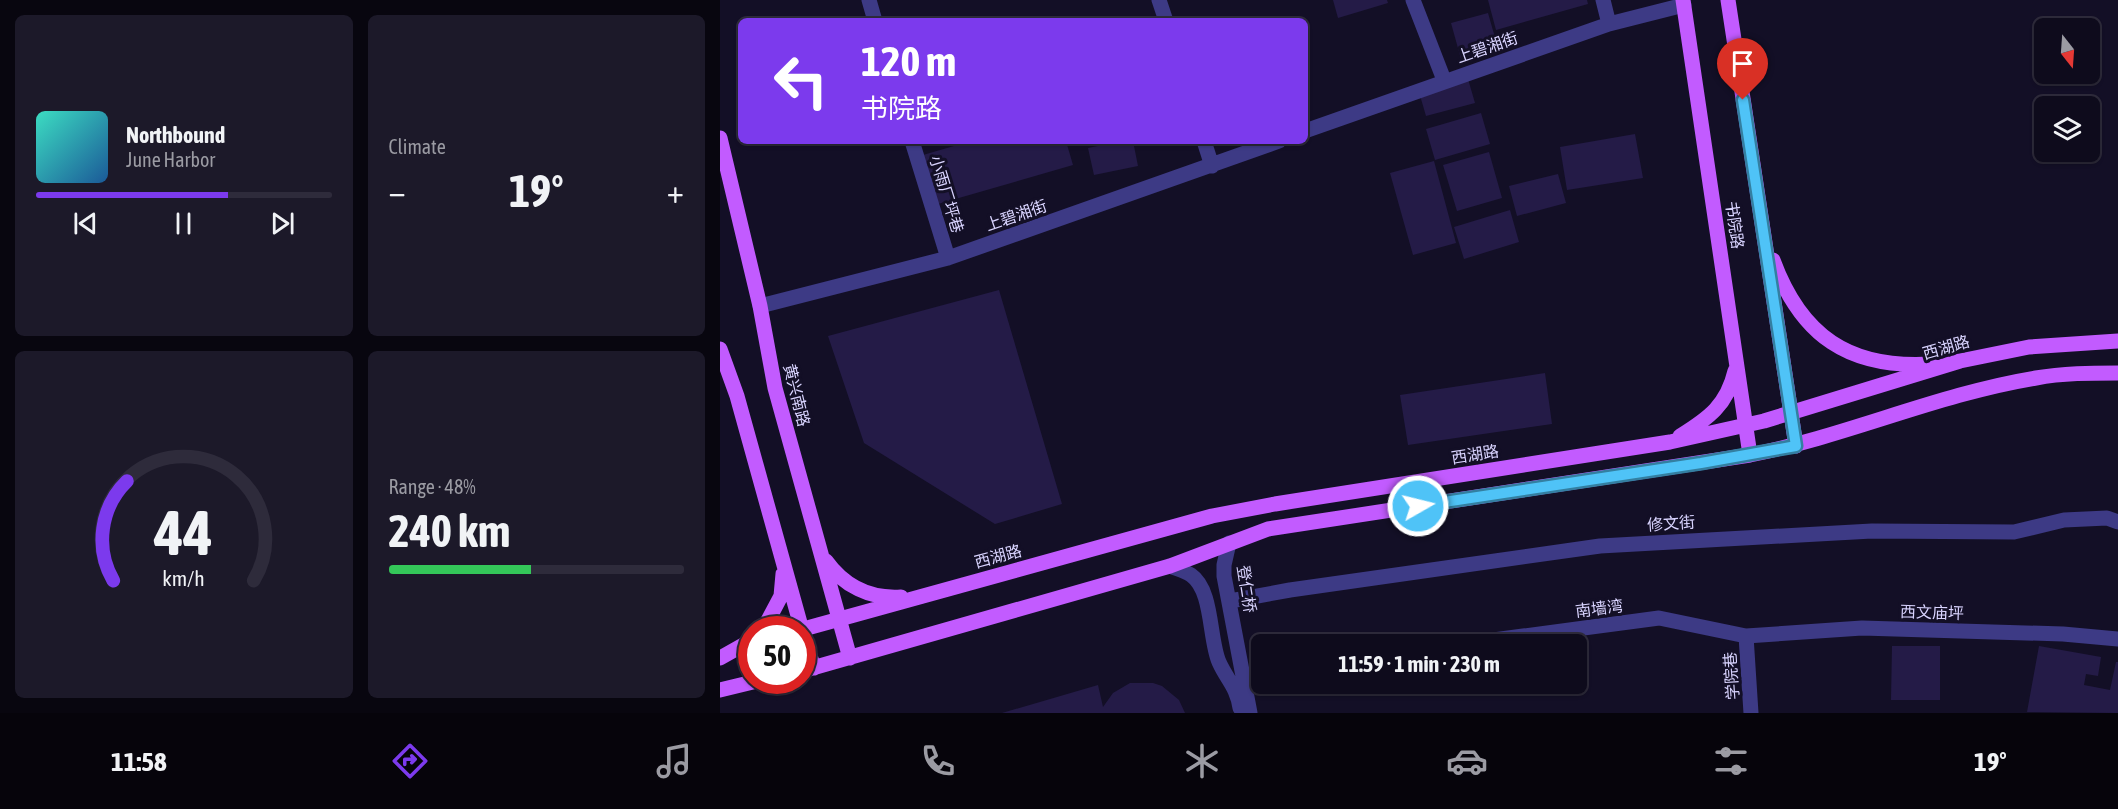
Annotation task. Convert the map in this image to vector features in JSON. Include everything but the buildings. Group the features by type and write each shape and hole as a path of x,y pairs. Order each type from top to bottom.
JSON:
{"main road":[{"name":"书院路","path":"1728,0 1796,446"},
{"name":"书院路","path":"1684,2 1750,455"},
{"name":"黄兴南路","path":"720,138 760,306 775,388 850,658"},
{"path":"1762,234 1788,296 1813,329 1831,343 1848,353 1883,364 1960,361"},
{"name":"西湖路","path":"816,626 1212,516 1287,502 1670,442 1791,413 1960,361 2029,347 2118,341"},
{"path":"720,349 737,396 798,616"},
{"path":"1670,442 1713,415 1722,405 1733,380 1736,356"},
{"path":"816,667 1170,566 1229,543 1285,526 1750,455 1796,446 1996,386 2038,378 2118,373"},
{"path":"820,552 840,578 864,592 895,597 924,595"},
{"path":"770,616 781,596 782,559"},
{"path":"720,658 738,648"},
{"path":"720,658 738,652"},
{"path":"720,690 738,686"}],"street":[{"path":"869,0 874,18"},
{"path":"1159,0 1165,18"},
{"path":"1413,0 1444,81"},
{"path":"1603,0 1609,24"},
{"name":"上碧湘街","path":"1308,131 1609,24 1684,2"},
{"name":"小雨厂坪巷","path":"913,144 948,258"},
{"path":"1205,144 1212,166"},
{"name":"上碧湘街","path":"760,306 948,258 1271,144"},
{"name":"修文街","path":"1230,601 1290,590 1600,546 1862,531 2014,532 2064,520 2107,518 2118,522"},
{"name":"登仁桥","path":"1229,543 1224,565 1250,713"},
{"path":"1170,566 1192,575 1199,583 1219,662 1234,686 1240,713"},
{"name":"南墙湾","path":"1539,634 1659,618 1746,636"},
{"name":"西文庙坪","path":"1746,636 1862,628 2063,634 2118,639"},
{"name":"学院巷","path":"1746,636 1751,713"},
{"path":"1245,682 1251,681"}],"route":[{"path":"1418,506 1701,463 1796,446 1743,100"}]}
